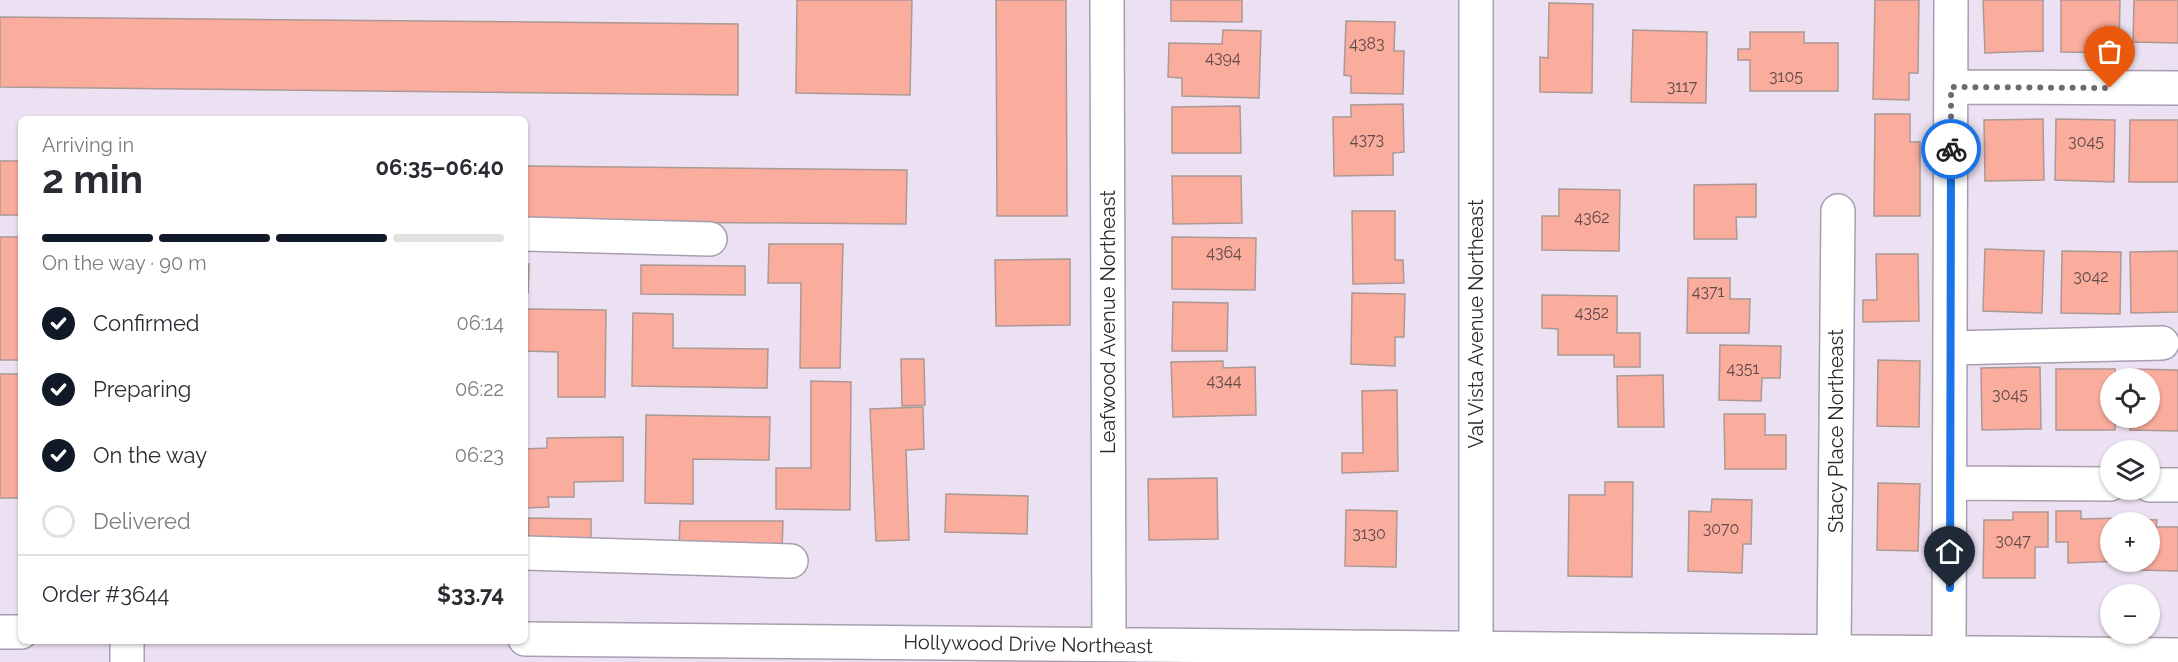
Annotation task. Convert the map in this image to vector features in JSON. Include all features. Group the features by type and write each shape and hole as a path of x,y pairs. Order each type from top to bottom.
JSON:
{"street":[{"name":"Leafwood Avenue Northeast","path":"1107,0 1109,644"},
{"name":"Val Vista Avenue Northeast","path":"1476,0 1476,648"},
{"path":"1949,651 1951,0"},
{"path":"1951,87 2178,88"},
{"name":"Stacy Place Northeast","path":"1834,651 1838,211"},
{"path":"528,234 710,239"},
{"path":"1950,348 2162,343"},
{"path":"1950,483 2100,484"},
{"path":"2160,485 2178,485"},
{"path":"528,554 791,561"},
{"path":"0,632 18,632"},
{"name":"Hollywood Drive Northeast","path":"528,640 828,652 1109,644 1291,655 1476,648 1625,655 1834,651 1949,651 2022,657 2178,655"},
{"path":"126,644 127,662"},
{"path":"523,662 524,644"}],"building":[{"path":"797,0 912,0 910,95 796,93"},
{"path":"996,0 1066,0 1067,216 997,216"},
{"path":"1171,0 1242,0 1242,22 1171,21"},
{"path":"1875,0 1919,0 1918,73 1909,73 1909,100 1873,99"},
{"path":"1983,0 2043,0 2043,51 1985,53"},
{"path":"2061,0 2120,0 2119,53 2061,52"},
{"path":"2134,0 2178,0 2178,43 2133,42"},
{"path":"1549,3 1593,4 1592,93 1540,92 1540,57 1548,58"},
{"path":"0,17 738,24 738,95 0,87"},
{"path":"1346,21 1395,22 1394,51 1404,51 1403,94 1351,93 1351,76 1344,75"},
{"path":"1223,30 1261,31 1259,98 1182,96 1182,78 1168,77 1169,43 1222,44"},
{"path":"1633,30 1707,32 1706,103 1631,102"},
{"path":"1750,32 1804,32 1804,43 1838,43 1838,91 1750,91 1750,60 1738,60 1738,49 1750,49"},
{"path":"1403,104 1404,152 1393,153 1393,175 1334,176 1333,117 1351,117 1351,105"},
{"path":"1240,106 1241,153 1172,153 1172,107"},
{"path":"1875,114 1910,114 1910,142 1920,142 1920,216 1874,216"},
{"path":"2043,119 2044,180 1985,181 1984,120"},
{"path":"2056,119 2115,120 2114,182 2055,180"},
{"path":"2130,120 2178,120 2178,182 2129,182"},
{"path":"0,161 18,161 18,215 0,215"},
{"path":"528,166 907,170 906,224 528,221"},
{"path":"1172,176 1241,176 1242,223 1173,224"},
{"path":"1756,184 1756,217 1736,217 1737,239 1694,239 1694,185"},
{"path":"1559,189 1620,190 1619,251 1542,250 1542,216 1559,216"},
{"path":"1352,211 1395,211 1395,260 1403,260 1404,283 1353,284"},
{"path":"0,237 18,237 18,360 0,360"},
{"path":"1172,237 1256,238 1255,290 1172,289"},
{"path":"769,244 843,244 840,368 800,368 801,283 768,283"},
{"path":"1985,249 2044,251 2042,313 1983,311"},
{"path":"2062,251 2121,252 2120,314 2061,313"},
{"path":"2178,251 2178,312 2131,313 2130,252"},
{"path":"1876,254 1918,254 1919,321 1863,322 1863,300 1877,300"},
{"path":"1070,259 1070,325 996,326 995,260"},
{"path":"641,265 745,266 745,295 641,294"},
{"path":"1688,278 1730,278 1730,299 1750,299 1749,333 1687,333"},
{"path":"1352,293 1405,294 1404,337 1395,337 1395,366 1351,364"},
{"path":"1542,295 1617,296 1617,333 1640,333 1640,367 1614,367 1614,355 1558,355 1558,329 1542,328"},
{"path":"1173,302 1228,303 1227,351 1172,351"},
{"path":"528,309 606,310 605,397 558,397 558,352 528,351"},
{"path":"633,313 673,314 673,348 768,349 767,388 632,386"},
{"path":"1720,345 1781,346 1780,378 1762,378 1761,401 1719,400"},
{"path":"901,359 924,359 925,405 902,406"},
{"path":"1878,360 1920,361 1919,427 1877,426"},
{"path":"1223,361 1223,368 1255,367 1256,415 1173,417 1171,362"},
{"path":"2040,367 2041,429 1982,430 1981,368"},
{"path":"2056,369 2100,369 2100,428 2115,428 2115,430 2056,430"},
{"path":"2160,370 2178,370 2178,431 2130,430 2130,428 2160,428"},
{"path":"0,374 18,374 18,498 0,498"},
{"path":"1663,375 1664,427 1618,427 1617,376"},
{"path":"811,381 851,382 850,510 776,509 776,468 811,468"},
{"path":"1397,390 1398,471 1342,473 1342,453 1363,453 1362,391"},
{"path":"923,407 924,449 906,450 909,540 876,541 870,409"},
{"path":"1724,414 1765,414 1765,435 1786,435 1786,469 1725,469"},
{"path":"646,415 770,417 769,460 693,459 693,504 645,503"},
{"path":"623,437 623,481 574,482 574,497 548,497 549,507 528,508 528,449 547,448 547,438"},
{"path":"1217,478 1218,539 1149,540 1148,479"},
{"path":"1605,482 1633,482 1632,577 1568,576 1569,495 1605,495"},
{"path":"1878,483 1920,484 1918,551 1877,550"},
{"path":"946,494 1028,496 1027,534 945,532"},
{"path":"1712,499 1752,500 1751,544 1743,544 1742,573 1688,571 1689,511 1711,512"},
{"path":"1346,510 1397,511 1396,567 1345,566"},
{"path":"2056,511 2081,511 2081,519 2100,519 2100,562 2068,563 2068,542 2056,542"},
{"path":"2013,512 2048,512 2048,547 2035,547 2035,578 1983,578 1984,520 2013,520"},
{"path":"528,518 591,519 591,548 528,547"},
{"path":"680,521 783,521 782,550 679,549"},
{"path":"2160,527 2178,527 2178,571 2160,571"}],"way so far":[{"path":"1951,149 1951,87 2110,88"}],"route":[{"path":"1950,588 1951,149"}]}
